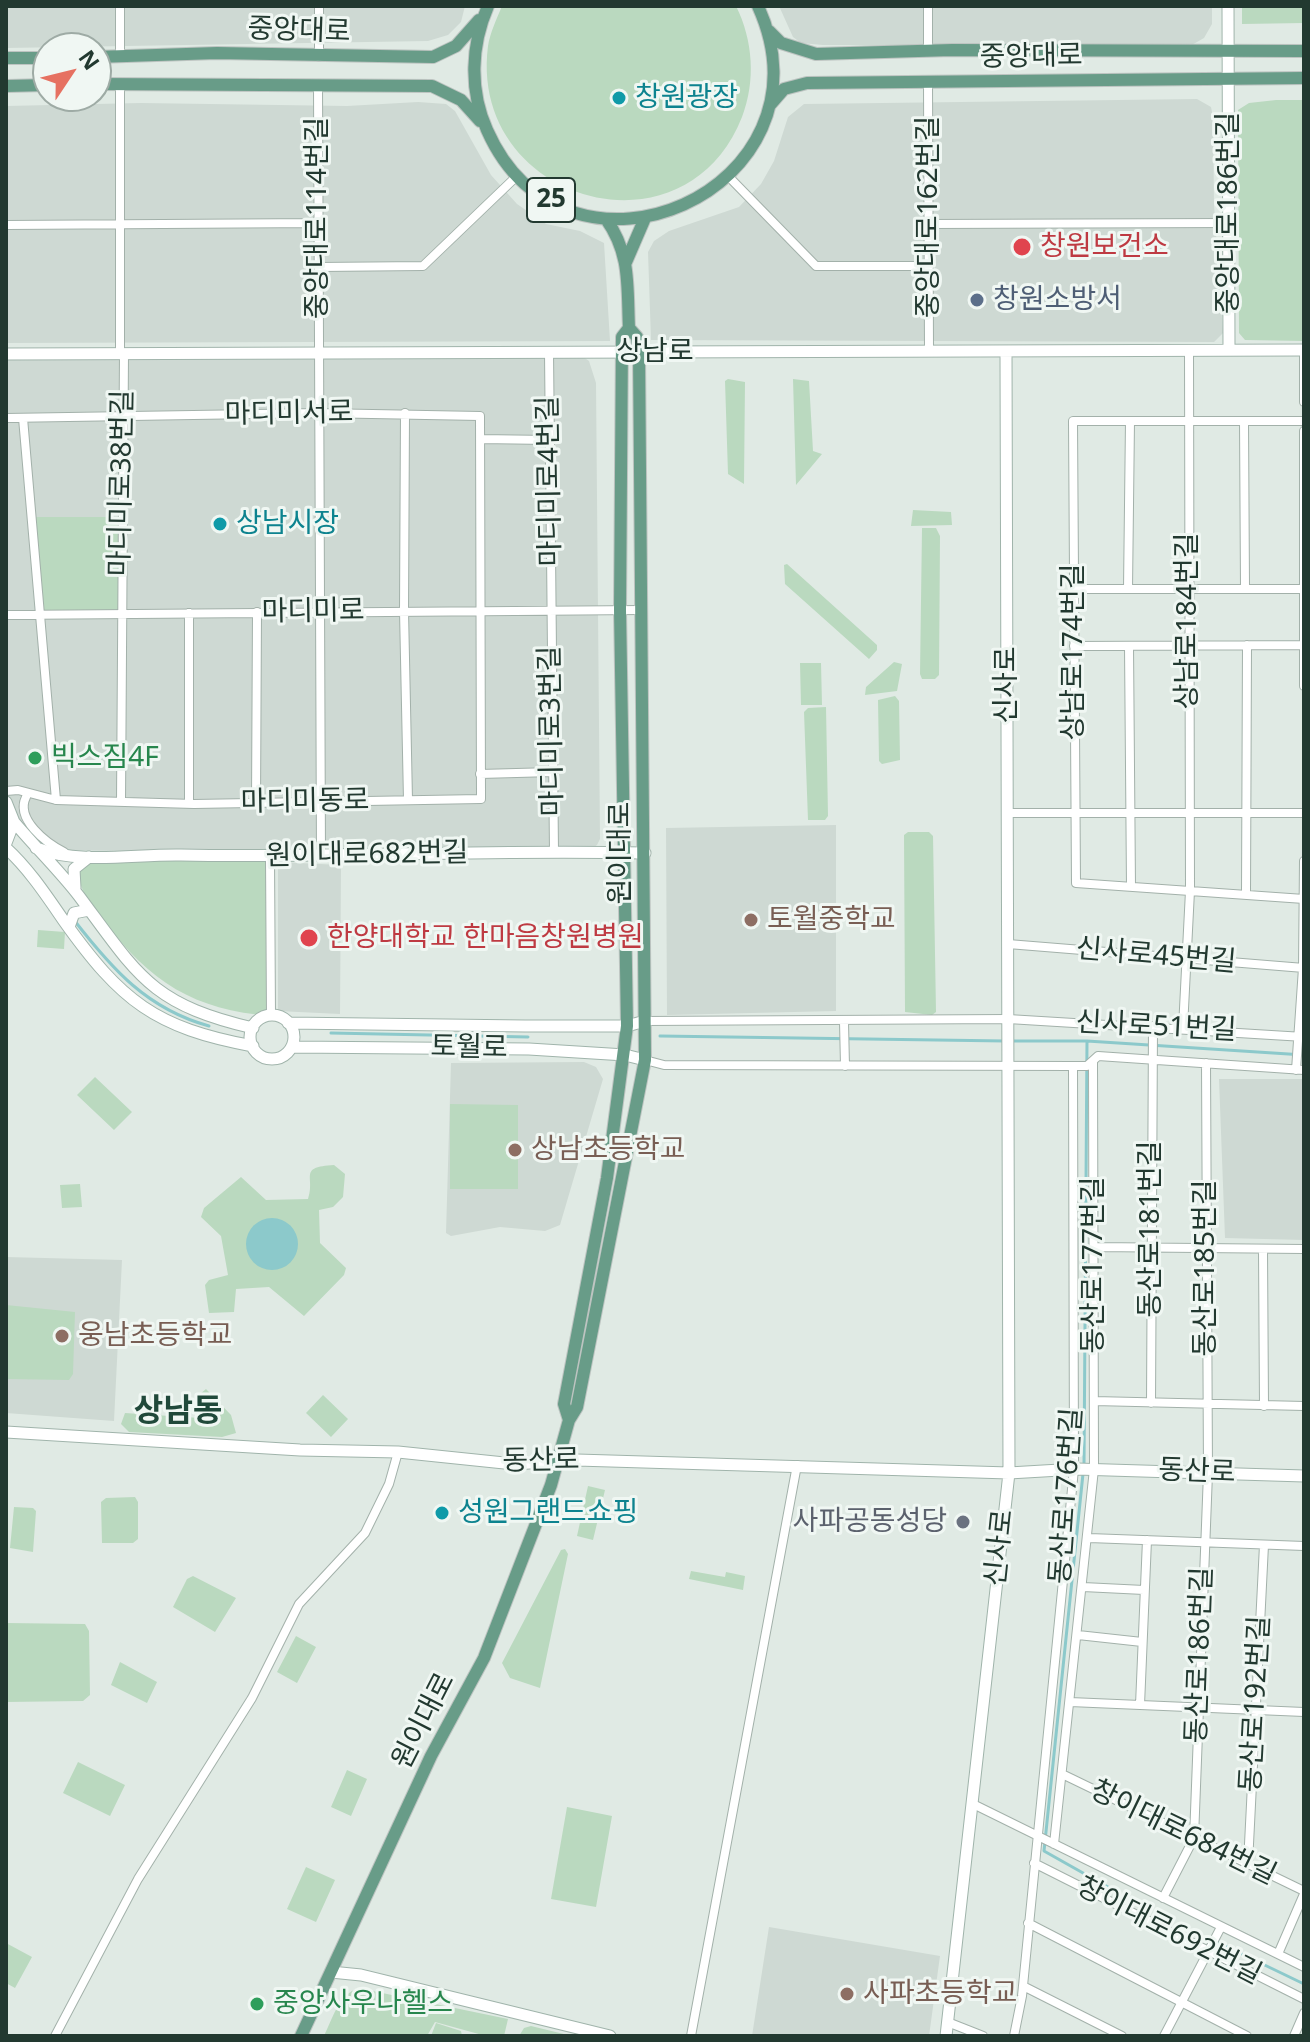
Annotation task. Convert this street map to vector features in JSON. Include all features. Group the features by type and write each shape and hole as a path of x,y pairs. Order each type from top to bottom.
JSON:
{"main road":[{"name":"25","path":"486,10 474,70 485,126 499,152 518,175 558,204 606,219 645,218 691,204 729,177 753,145 768,108 773,68 767,29 758,6"},
{"name":"중앙대로186번길","path":"1228,6 1229,350"},
{"name":"중앙대로","path":"112,57 217,53 433,57 456,46 486,10"},
{"name":"중앙대로","path":"767,29 781,43 816,54 928,50 1304,51"},
{"path":"852,82 850,68 857,54"},
{"path":"6,58 32,58"},
{"name":"중앙대로","path":"768,108 784,89 807,83 1304,78"},
{"name":"중앙대로","path":"112,83 432,86 461,100 485,126"},
{"path":"6,86 32,85"},
{"name":"원이대로","path":"626,262 645,218"},
{"name":"원이대로","path":"301,2036 431,1756 484,1658 558,1461 569,1420 577,1407 645,1060 639,352 637,337 629,328 626,262 621,239 606,219"},
{"name":"원이대로","path":"569,1420 564,1404 607,1178 627,1026 627,853 620,610 622,337 629,328"},
{"name":"상남로","path":"6,354 1304,350"},
{"name":"신사로","path":"946,2036 950,2023 1009,1473 1006,351"},
{"path":"8,805 14,822 77,893 138,975 180,1004 212,1018 253,1028"},
{"path":"14,822 6,845 69,927 133,1002 162,1021 207,1037 253,1046"},
{"name":"원이대로682번길","path":"36,848 85,857 135,854 321,858 554,852 645,853"},
{"path":"77,893 74,869 85,857"},
{"path":"6,858 28,870"},
{"path":"69,927 74,913 89,910"},
{"path":"271,1016 288,1023 294,1037 292,1047 285,1055 271,1059 259,1055 253,1046 253,1028 259,1020 271,1016"},
{"path":"207,1037 217,1034 221,1027 212,1018"},
{"name":"토월로","path":"288,1023 627,1026 645,1021"},
{"path":"336,1023 326,1029 324,1036 339,1047"},
{"path":"522,1049 531,1046 535,1039 533,1031 525,1026"},
{"name":"토월로","path":"292,1047 522,1049 625,1055 645,1060"},
{"name":"동산로","path":"6,1432 306,1450 398,1452 514,1464 558,1461 797,1464 1009,1473 1084,1469 1304,1476"},
{"path":"331,1972 361,1975 610,2036"}],"street":[{"path":"120,6 120,57"},
{"path":"319,6 319,57"},
{"path":"928,6 928,50"},
{"name":"중앙대로162번길","path":"928,82 929,351"},
{"name":"마디미로38번길","path":"120,83 123,417 121,801"},
{"name":"중앙대로114번길","path":"318,84 321,858"},
{"path":"319,267 423,266 518,175"},
{"path":"729,177 816,266 929,266"},
{"path":"6,225 319,223"},
{"path":"928,224 1229,223"},
{"name":"상남로184번길","path":"1183,1028 1190,891 1187,646 1189,350"},
{"path":"1304,350 1304,402"},
{"name":"마디미로4번길","path":"549,352 551,609"},
{"name":"마디미서로","path":"6,418 318,413 480,416 480,439"},
{"path":"405,413 404,611 408,800"},
{"path":"23,418 56,800"},
{"name":"상남로174번길","path":"1130,421 1073,421 1076,883 1131,887"},
{"path":"1128,589 1130,421 1304,421"},
{"path":"1244,421 1245,588"},
{"path":"1304,431 1304,686"},
{"path":"549,440 480,439 480,774 553,772"},
{"path":"1074,589 1303,589"},
{"name":"마디미로3번길","path":"551,609 554,852"},
{"name":"마디미로","path":"6,615 642,610"},
{"path":"256,803 257,612"},
{"path":"189,613 189,804"},
{"path":"1246,894 1247,645"},
{"path":"1074,646 1304,645"},
{"path":"1129,646 1131,887 1304,899"},
{"name":"마디미동로","path":"6,791 56,800 189,804 481,799 480,774"},
{"path":"8,805 29,796"},
{"path":"29,796 23,805 25,814 47,843 85,857"},
{"path":"1007,813 1304,813"},
{"path":"270,857 271,1016"},
{"path":"645,1060 664,1065 845,1066 1008,1061 1074,1066 1090,1064 1098,1056 1299,1069 1304,861"},
{"name":"신사로45번길","path":"1008,944 1303,968"},
{"name":"신사로51번길","path":"645,1021 666,1018 844,1022 1008,1019 1300,1038"},
{"path":"844,1022 845,1066"},
{"name":"동산로181번길","path":"1151,1403 1153,1029"},
{"name":"동산로185번길","path":"1206,1063 1208,1473"},
{"name":"동산로177번길","path":"1084,1469 1094,1401 1092,1314 1095,1247 1090,1064"},
{"name":"동산로176번길","path":"1014,2036 1023,1986 1058,1639 1084,1469 1075,1315 1074,1066"},
{"path":"1075,1169 1093,1170"},
{"path":"1095,1247 1304,1249"},
{"path":"1263,1249 1264,1406"},
{"path":"1075,1315 1092,1314"},
{"path":"1094,1401 1304,1406"},
{"path":"55,2036 138,1879 252,1698 299,1604 365,1533 389,1484 398,1452"},
{"path":"691,2036 796,1483 797,1464"},
{"path":"1052,1842 1089,1538 1084,1469"},
{"name":"동산로186번길","path":"1194,1838 1208,1473"},
{"path":"1089,1538 1304,1546"},
{"path":"1140,1705 1147,1540"},
{"name":"동산로192번길","path":"1248,1864 1264,1545"},
{"path":"1083,1587 1144,1590"},
{"path":"1058,1639 1142,1642"},
{"path":"1070,1702 1304,1712"},
{"name":"창이대로684번길","path":"1062,1774 1304,1892"},
{"path":"973,1804 1304,1967"},
{"path":"1163,1898 1194,1838"},
{"name":"창이대로692번길","path":"1034,1863 1304,1999"},
{"path":"1278,1954 1304,1892"},
{"path":"1028,1923 1233,2033 1247,2036"},
{"path":"1164,2036 1221,1927"},
{"path":"1023,1986 1122,2036"},
{"path":"1294,2036 1304,2013"},
{"path":"950,2023 983,2036"}],"shaded area":[{"path":"6,6 465,6 461,22 448,35 428,41 112,46 112,32 32,32 32,48 6,48"},
{"path":"779,6 1212,6 1212,24 1204,38 1190,46 823,45 801,43 793,37"},
{"path":"1197,99 1211,107 1213,117 1214,205 1223,333 1214,342 651,340 648,252 654,241 669,231 739,207 761,184 774,161 788,117 804,104"},
{"path":"418,102 446,104 455,111 491,175 517,204 546,224 580,231 604,243 610,341 6,343 6,106 32,105 32,112 112,112 112,104 347,106"},
{"path":"6,356 582,356 589,361 596,383 600,839 597,845 593,848 317,854 55,850 36,840 6,802"},
{"name":"토월중학교","path":"836,825 836,1011 667,1015 666,828"},
{"name":"한양대학교 한마음창원병원","path":"278,862 341,865 340,1014 278,1011"},
{"name":"상남초등학교","path":"584,1062 596,1067 603,1079 560,1225 545,1231 500,1227 451,1236 446,1233 451,1063"},
{"path":"1219,1079 1304,1079 1304,1240 1225,1238"},
{"name":"웅남초등학교","path":"6,1257 122,1260 114,1421 6,1413"},
{"name":"사파초등학교","path":"769,1927 940,1956 929,2036 752,2036"}],"green space":[{"name":"창원광장","path":"502,6 736,6 746,33 751,61 749,89 742,117 714,163 675,190 631,200 586,195 544,175 511,143 491,100 488,46"},
{"path":"1242,6 1304,6 1304,23 1242,24"},
{"path":"1304,100 1304,341 1245,340 1239,333 1238,110 1249,103"},
{"path":"793,379 809,381 813,451 822,454 796,485"},
{"path":"725,381 745,382 744,484 728,474"},
{"path":"913,510 951,512 952,525 911,526"},
{"path":"31,517 122,517 121,614 42,615"},
{"path":"922,528 936,528 940,536 939,675 935,679 922,679 920,674"},
{"path":"787,564 877,645 877,650 869,659 785,584 784,565"},
{"path":"894,662 902,664 897,691 865,695 866,687"},
{"path":"800,663 821,663 822,705 801,705"},
{"path":"895,696 899,701 900,760 882,764 879,761 878,700"},
{"path":"826,707 828,816 825,820 808,820 804,712 808,708"},
{"path":"908,832 929,832 933,836 936,1012 932,1015 905,1012 904,835"},
{"path":"270,857 271,1016 244,1013 196,999 157,976 121,942 89,902 80,883 78,867 88,859"},
{"path":"38,930 65,932 64,949 37,947"},
{"path":"95,1077 132,1112 114,1130 77,1095"},
{"path":"450,1104 518,1105 518,1189 450,1189"},
{"path":"334,1165 345,1174 343,1197 333,1207 319,1210 320,1243 346,1268 344,1275 304,1316 269,1287 236,1289 234,1312 209,1313 205,1285 209,1280 228,1275 221,1236 201,1217 204,1208 241,1177 266,1200 308,1199 312,1171"},
{"path":"80,1184 82,1207 62,1208 60,1185"},
{"path":"6,1305 75,1312 73,1374 69,1380 6,1379"},
{"path":"206,1389 231,1415 236,1433 222,1437 129,1432 121,1424 125,1413 200,1418 200,1394"},
{"path":"323,1395 348,1419 331,1437 306,1413"},
{"path":"588,1486 605,1490 593,1540 577,1536"},
{"path":"135,1497 138,1502 138,1539 133,1543 102,1543 101,1502 106,1498"},
{"path":"14,1507 33,1508 36,1511 33,1552 10,1548"},
{"path":"565,1549 568,1554 540,1688 510,1678 502,1663 561,1550"},
{"path":"691,1571 725,1577 726,1572 745,1576 743,1590 689,1579"},
{"path":"193,1576 236,1598 215,1632 173,1607 187,1579"},
{"path":"6,1623 85,1624 89,1631 90,1695 83,1701 6,1702"},
{"path":"296,1636 316,1647 297,1683 277,1672"},
{"path":"120,1662 157,1682 147,1703 111,1685"},
{"path":"78,1762 125,1785 110,1816 63,1793"},
{"path":"347,1770 367,1779 351,1816 331,1807"},
{"path":"567,1807 612,1816 596,1907 551,1899"},
{"path":"306,1867 335,1880 316,1922 287,1909"},
{"path":"6,1943 32,1957 15,1988 6,1983"},
{"path":"358,1988 508,2019 504,2036 486,2036 435,2022 427,2036 324,2036 341,2002"},
{"path":"436,2023 461,2031 462,2036 431,2036"},
{"path":"531,2026 572,2036 519,2036 524,2028"}],"water":[{"path":"272,1218 291,1225 298,1244 291,1263 272,1270 253,1263 246,1244 253,1225"}],"waterway":[{"path":"74,920 102,955 132,985 167,1009 209,1026"},
{"path":"331,1033 528,1037"},
{"path":"660,1036 1005,1041"},
{"path":"1012,1041 1087,1041 1304,1055"},
{"path":"1087,1041 1084,1464 1044,1851 1115,1891"},
{"path":"1219,1943 1304,1984"}],"place":[{"name":"창원광장","path":"619,98"},
{"name":"창원보건소","path":"1022,247"},
{"name":"창원소방서","path":"977,300"},
{"name":"상남시장","path":"220,524"},
{"name":"빅스짐4F","path":"35,758"},
{"name":"토월중학교","path":"751,920"},
{"name":"한양대학교 한마음창원병원","path":"309,938"},
{"name":"상남초등학교","path":"515,1150"},
{"name":"웅남초등학교","path":"62,1336"},
{"name":"성원그랜드쇼핑","path":"442,1513"},
{"name":"사파공동성당","path":"963,1522"},
{"name":"사파초등학교","path":"847,1994"},
{"name":"중앙사우나헬스","path":"257,2004"}],"district":[{"name":"상남동","path":"178,1412"}]}
